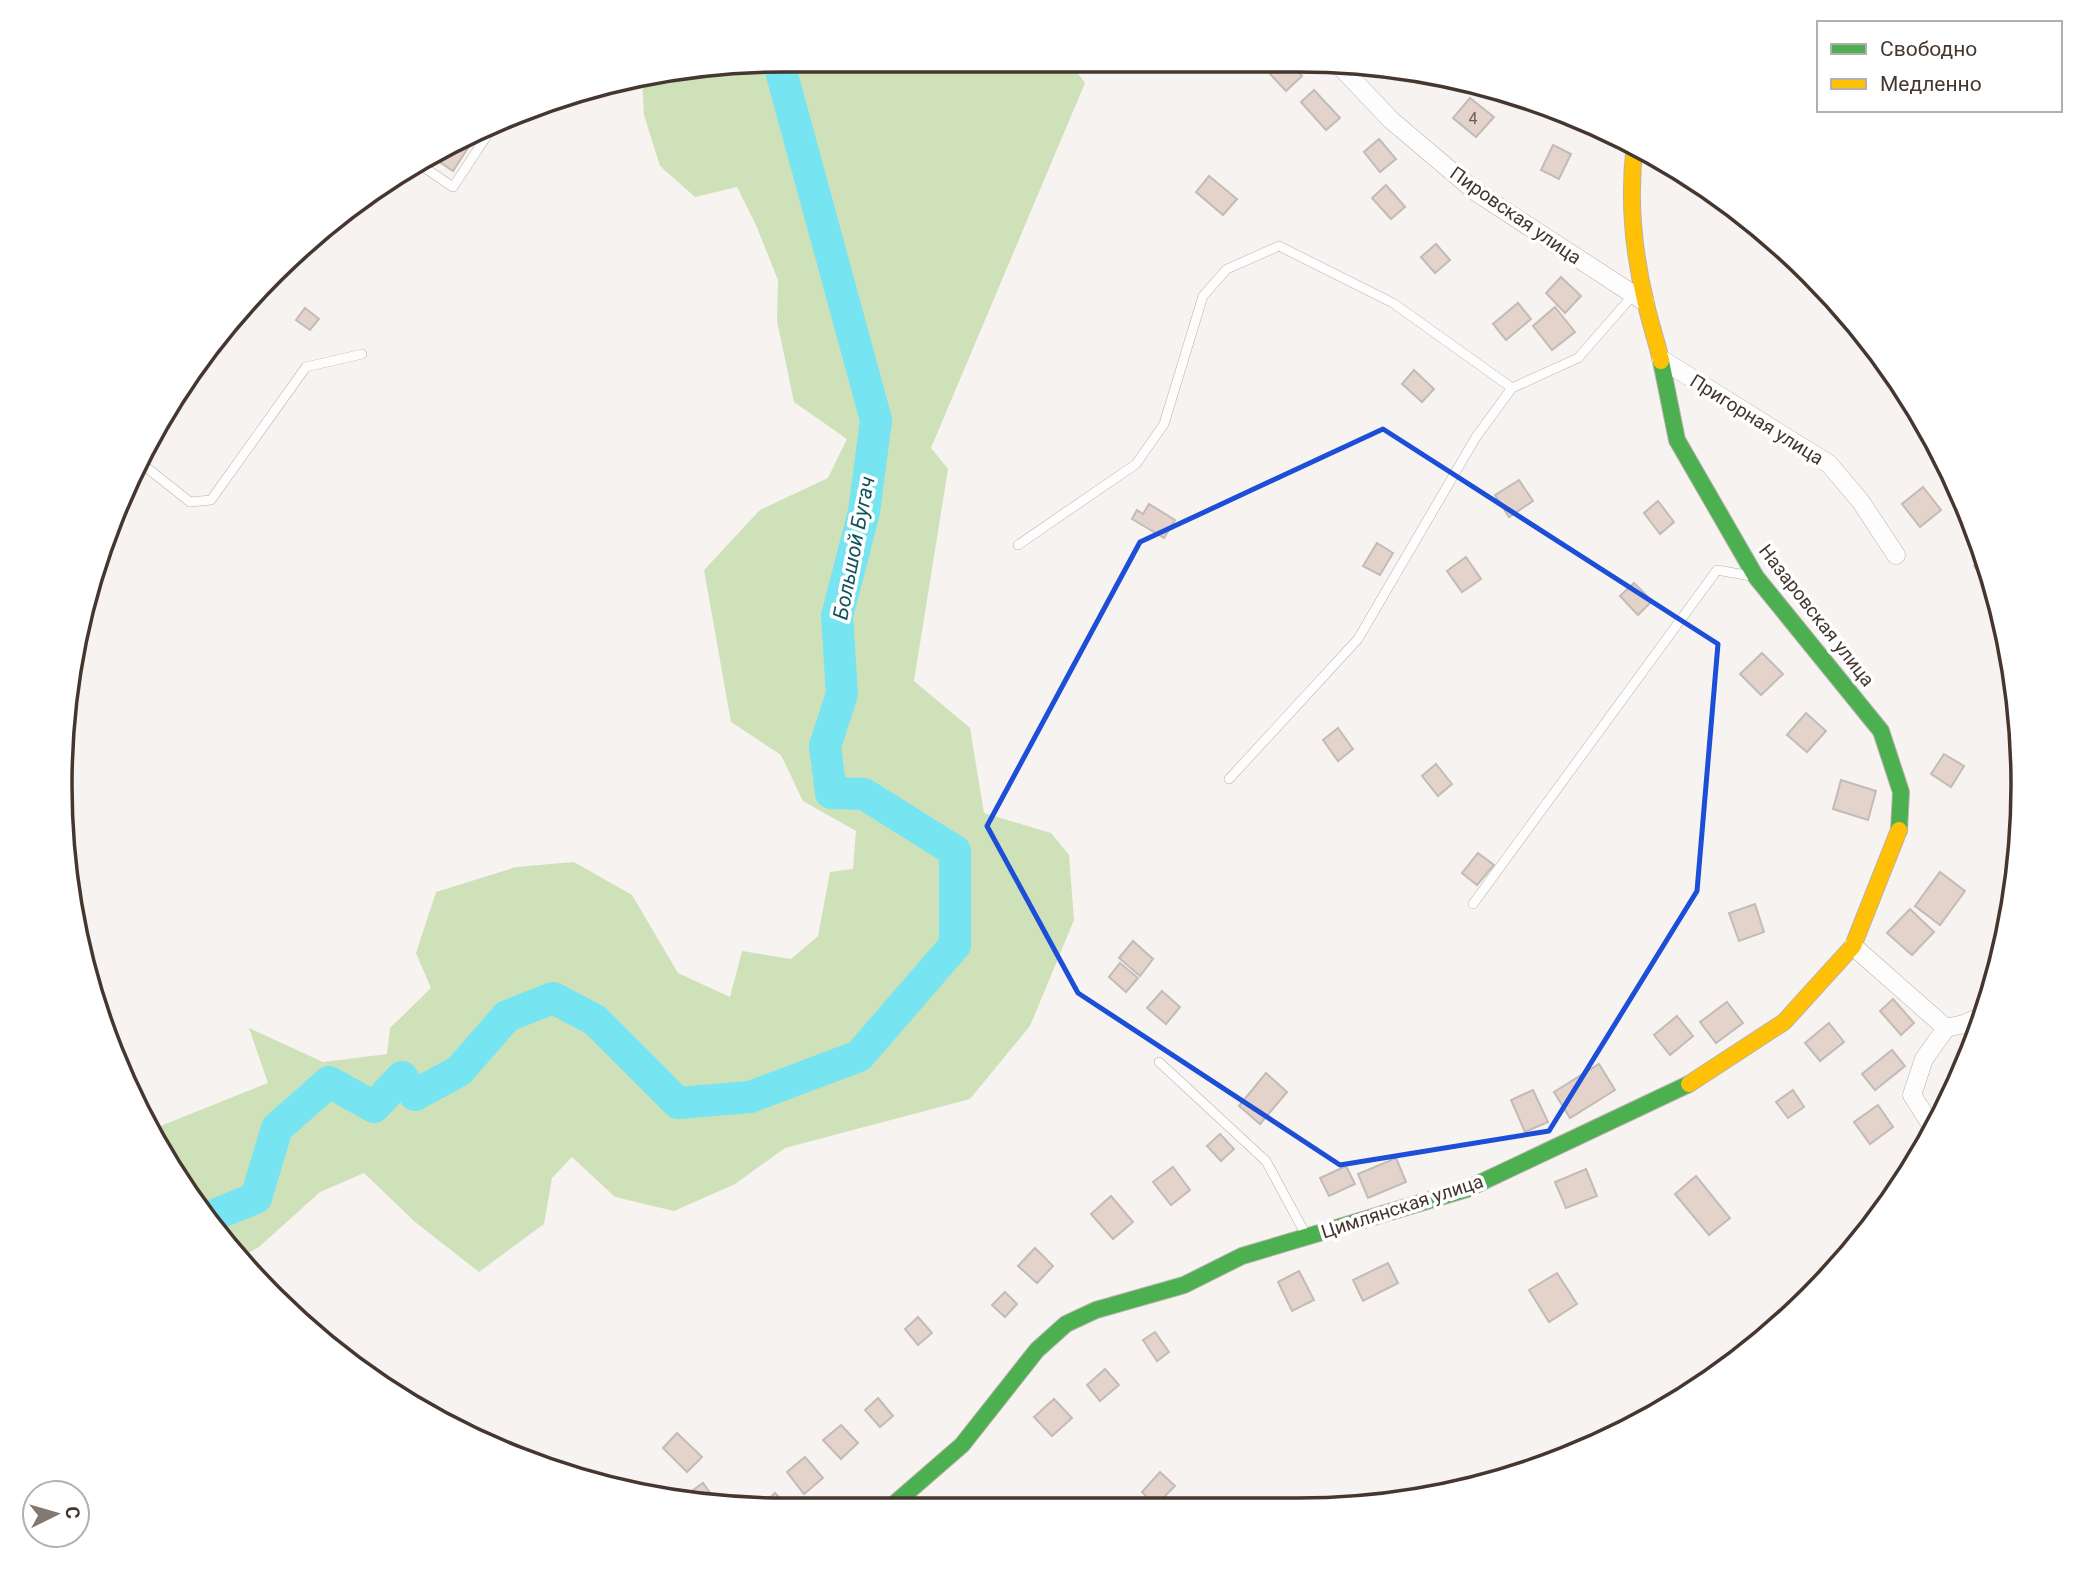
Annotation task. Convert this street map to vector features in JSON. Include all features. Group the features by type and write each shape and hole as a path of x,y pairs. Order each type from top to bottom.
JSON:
{"street":[{"name":"Пировская улица","path":"1347,73 1391,120 1476,192 1639,298"},
{"name":"Назаровская улица","path":"1634,156 1632,225 1639,298 1661,359 1676,440 1756,577 1881,731 1901,792 1899,831 1853,946"},
{"name":"Пригорная улица","path":"1661,359 1829,464 1861,502 1896,555"},
{"path":"1853,946 1946,1028"},
{"name":"Цимлянская улица","path":"901,1498 962,1445 1037,1350 1066,1324 1096,1310 1184,1285 1242,1256 1467,1189 1694,1082 1784,1022 1853,946"},
{"path":"1928,1120 1912,1096 1924,1059 1946,1028 1970,1022"}],"lane":[{"path":"426,169 453,187 485,138"},
{"path":"1018,545 1136,464 1164,424 1203,296 1227,269 1279,246 1393,303 1512,388"},
{"path":"1229,779 1358,639 1476,437 1512,388 1578,358 1639,298"},
{"path":"146,467 190,502 211,500 306,368 362,354"},
{"path":"1473,904 1717,570 1756,577"},
{"path":"1159,1062 1266,1161 1307,1237"}],"highlighted area":[{"path":"1383,429 1718,644 1697,891 1549,1131 1340,1165 1078,993 987,826 1140,542"}],"green space":[{"path":"1077,72 1085,83 931,448 948,469 914,681 970,728 984,813 1051,833 1069,855 1074,920 1030,1026 970,1099 785,1148 735,1184 674,1211 615,1197 572,1157 552,1178 544,1224 479,1272 415,1222 364,1173 320,1192 259,1247 248,1253 192,1181 159,1127 268,1083 249,1028 323,1062 387,1054 390,1028 431,988 416,953 436,892 516,867 574,862 632,895 678,973 730,997 742,951 791,959 818,936 830,872 853,869 856,831 803,801 781,755 731,722 704,570 760,510 828,478 847,439 794,402 777,321 778,280 737,187 695,197 660,166 644,115 642,86 738,73"}],"building":[{"path":"1298,72 1302,76 1286,91 1270,74"},
{"path":"1314,90 1340,118 1326,130 1301,102"},
{"path":"1470,98 1494,117 1476,137 1453,118"},
{"path":"1379,139 1396,159 1380,172 1364,152"},
{"path":"470,145 453,171 439,161"},
{"path":"1553,145 1571,154 1559,179 1541,170"},
{"path":"1209,176 1237,199 1223,215 1196,192"},
{"path":"1386,185 1405,207 1391,219 1372,198"},
{"path":"1436,244 1450,260 1435,273 1421,257"},
{"path":"1561,277 1581,296 1565,313 1546,293"},
{"path":"1518,303 1531,319 1506,340 1493,324"},
{"path":"1555,307 1575,332 1552,350 1533,326"},
{"path":"305,308 319,319 310,330 296,320"},
{"path":"1414,370 1434,389 1422,402 1402,384"},
{"path":"1519,480 1533,501 1509,517 1495,495"},
{"path":"1923,487 1941,510 1920,527 1902,504"},
{"path":"1658,501 1674,522 1660,534 1644,513"},
{"path":"1149,504 1175,520 1164,538 1132,519 1137,510 1143,514"},
{"path":"1377,543 1393,553 1380,575 1363,566"},
{"path":"1466,557 1481,579 1462,592 1447,571"},
{"path":"1634,583 1652,601 1638,615 1620,596"},
{"path":"1762,653 1783,674 1761,695 1740,674"},
{"path":"1806,713 1826,731 1807,752 1787,735"},
{"path":"1338,728 1353,749 1338,761 1323,740"},
{"path":"1944,754 1964,766 1951,787 1931,774"},
{"path":"1436,764 1452,784 1438,796 1422,776"},
{"path":"1841,780 1876,791 1868,820 1833,809"},
{"path":"1478,853 1494,865 1477,885 1462,873"},
{"path":"1940,872 1965,891 1940,925 1915,906"},
{"path":"1755,904 1764,932 1739,941 1729,913"},
{"path":"1910,909 1934,932 1912,955 1887,933"},
{"path":"1133,941 1153,959 1140,976 1119,958"},
{"path":"1120,963 1138,978 1126,992 1109,977"},
{"path":"1162,991 1180,1007 1166,1024 1147,1008"},
{"path":"1893,999 1914,1023 1901,1035 1880,1011"},
{"path":"1727,1002 1743,1023 1716,1043 1700,1022"},
{"path":"1677,1016 1693,1036 1670,1055 1654,1035"},
{"path":"1829,1023 1844,1042 1820,1061 1805,1043"},
{"path":"1892,1050 1905,1066 1875,1090 1862,1074"},
{"path":"1599,1064 1615,1090 1570,1118 1554,1092"},
{"path":"1266,1073 1287,1092 1260,1124 1239,1106"},
{"path":"1533,1090 1548,1122 1525,1132 1511,1100"},
{"path":"1793,1090 1804,1107 1788,1118 1776,1102"},
{"path":"1878,1105 1893,1127 1870,1144 1854,1122"},
{"path":"1220,1134 1234,1149 1221,1161 1207,1146"},
{"path":"1396,1158 1406,1182 1368,1198 1358,1174"},
{"path":"1346,1166 1355,1184 1329,1196 1320,1178"},
{"path":"1173,1167 1190,1190 1171,1205 1153,1182"},
{"path":"1586,1169 1597,1196 1566,1208 1555,1182"},
{"path":"1696,1176 1730,1218 1709,1235 1675,1194"},
{"path":"1111,1196 1133,1222 1113,1239 1091,1214"},
{"path":"1035,1248 1053,1266 1037,1283 1018,1266"},
{"path":"1388,1263 1398,1283 1363,1301 1353,1280"},
{"path":"1299,1271 1314,1300 1292,1311 1278,1282"},
{"path":"1557,1273 1577,1304 1549,1322 1529,1290"},
{"path":"1005,1292 1017,1304 1005,1317 992,1305"},
{"path":"918,1317 932,1333 918,1345 905,1329"},
{"path":"1155,1332 1169,1352 1157,1361 1143,1340"},
{"path":"1105,1369 1119,1385 1100,1401 1087,1385"},
{"path":"878,1398 893,1416 880,1427 865,1410"},
{"path":"1054,1399 1072,1418 1052,1436 1034,1417"},
{"path":"841,1425 858,1443 841,1459 823,1440"},
{"path":"677,1433 702,1457 687,1472 663,1448"},
{"path":"805,1457 823,1478 804,1494 787,1472"},
{"path":"1160,1472 1175,1486 1163,1498 1148,1498 1142,1492"},
{"path":"703,1483 711,1494 711,1494 691,1492"}],"waterway":[{"name":"Большой Бугач","path":"216,1214 256,1198 277,1128 329,1082 374,1107 402,1077 415,1095 459,1071 507,1016 553,998 595,1020 678,1103 750,1097 859,1056 955,945 955,851 864,794 831,793 825,746 842,694 837,616 864,512 876,420 781,72"}],"traffic: fast":[{"path":"1661,361 1677,440 1756,577 1881,731 1901,792 1899,830"},
{"path":"901,1498 962,1445 1037,1350 1066,1324 1096,1310 1184,1285 1242,1256 1467,1189 1689,1084"}],"traffic: slow":[{"path":"1634,156 1632,204 1635,244 1661,361"},
{"path":"1689,1084 1784,1022 1853,946 1899,830"}]}
